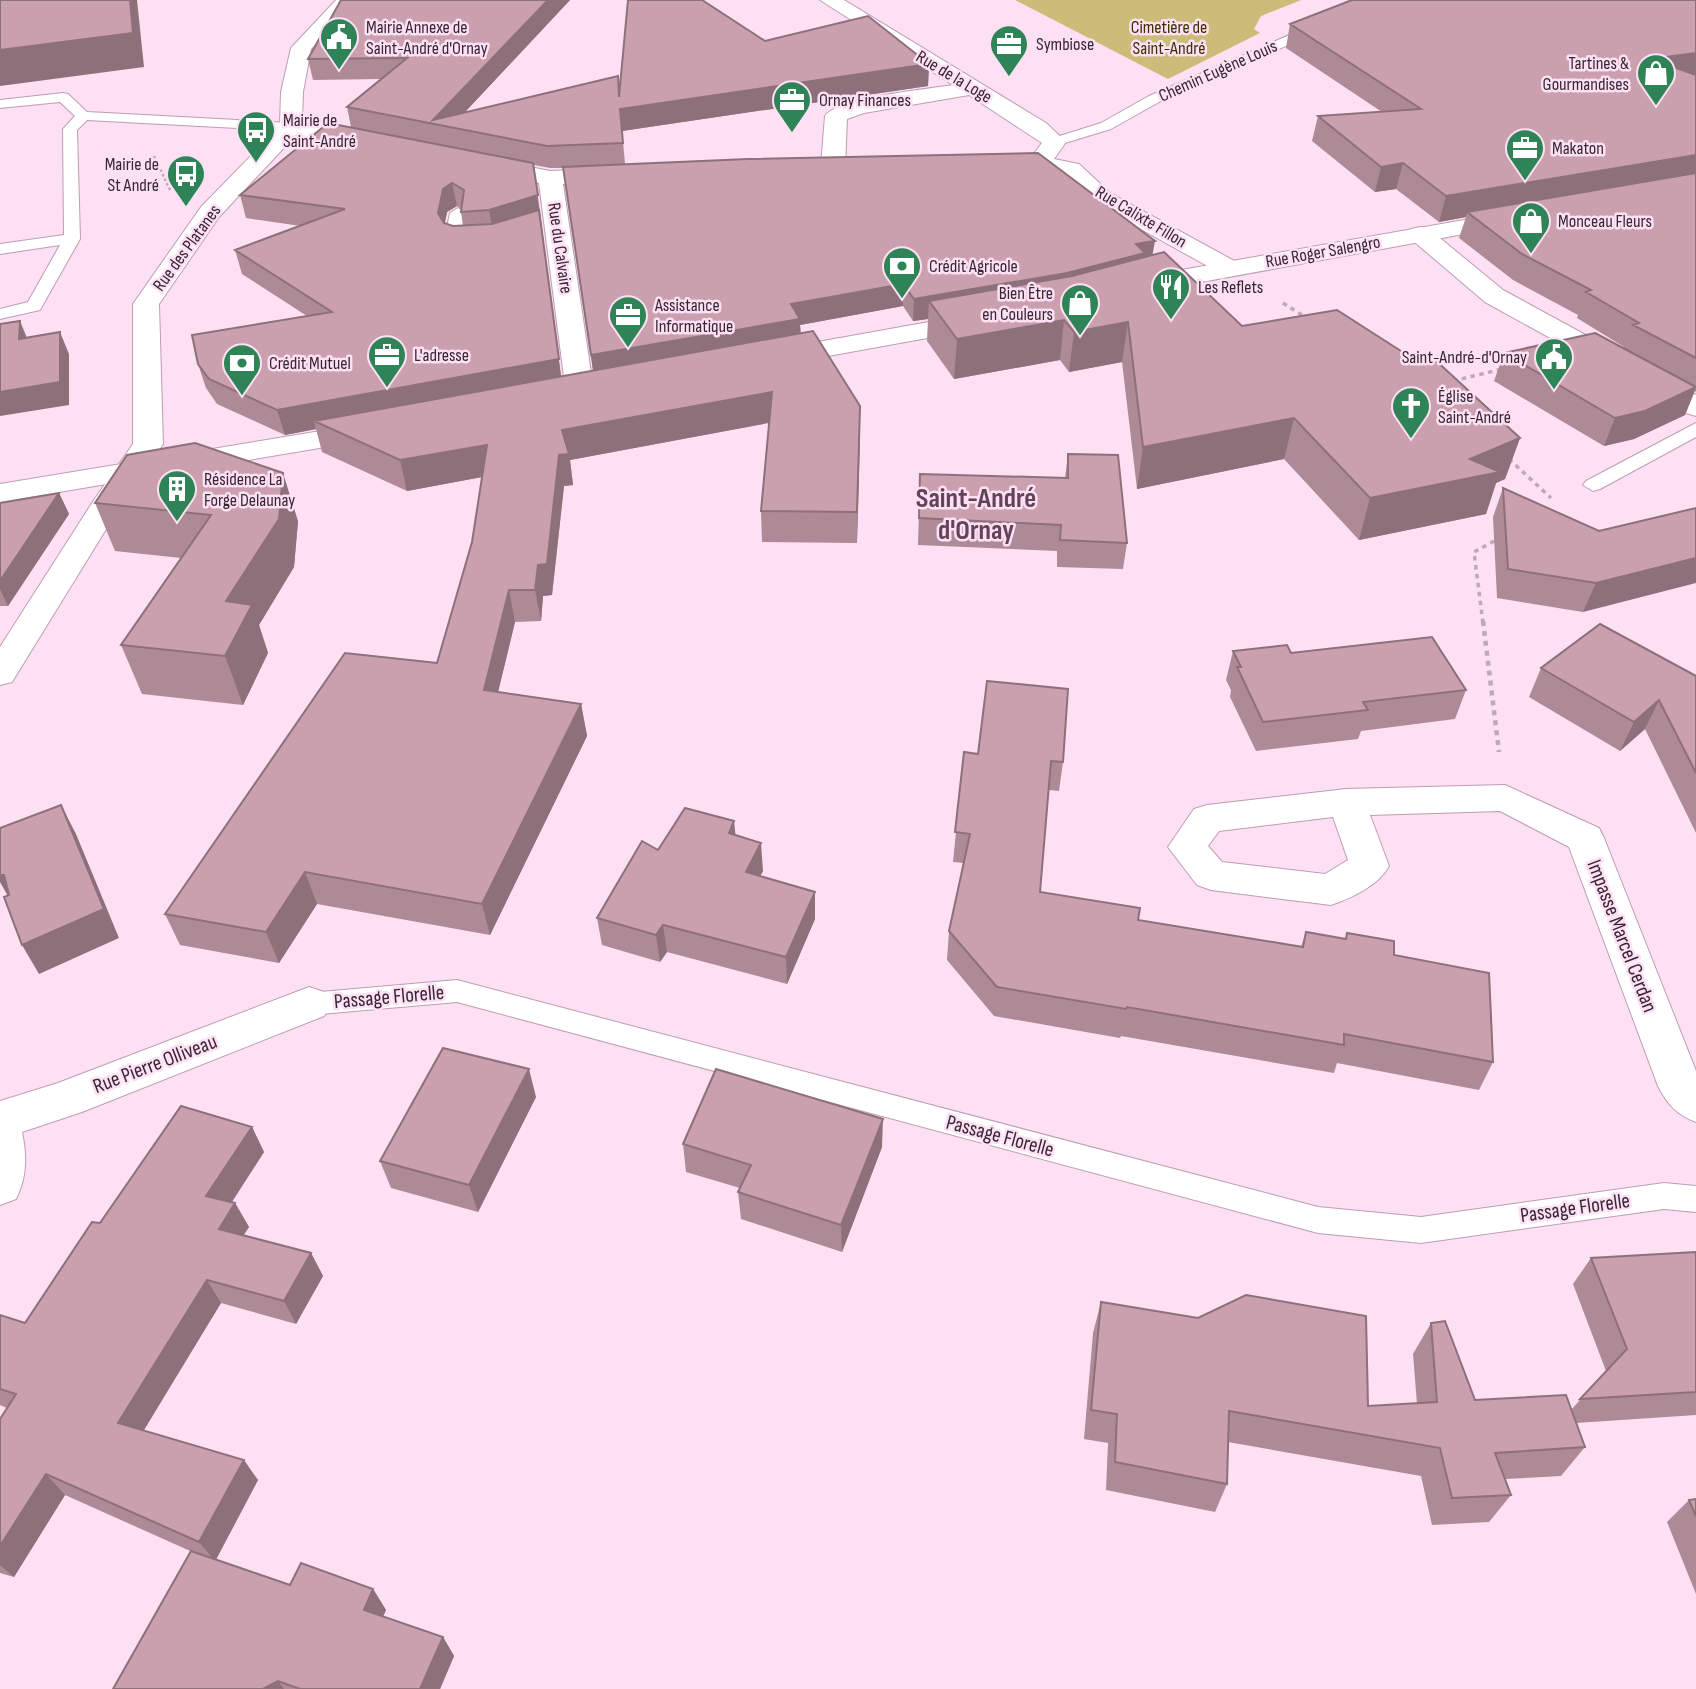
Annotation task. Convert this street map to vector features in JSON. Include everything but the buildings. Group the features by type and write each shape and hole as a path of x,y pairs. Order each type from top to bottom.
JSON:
{"street":[{"path":"347,0 301,48 292,92 291,127 394,147"},
{"name":"Rue de la Loge","path":"830,0 1038,128 1049,152"},
{"path":"833,166 836,116 859,107 973,88"},
{"name":"Rue des Platanes","path":"128,471 148,444 146,303 210,212 291,127"},
{"name":"Rue Calixte Fillon","path":"987,164 1049,152 1102,198 1229,268"},
{"name":"Rue du Calvaire","path":"458,160 550,178 546,224 581,393"},
{"path":"805,167 861,166"},
{"path":"550,178 639,174"},
{"name":"Rue Roger Salengro","path":"1116,292 1153,282 1539,214"},
{"path":"1420,234 1494,296 1696,407"},
{"path":"742,363 999,317"},
{"path":"0,493 400,426"},
{"path":"0,674 128,471"},
{"name":"Impasse Marcel Cerdan","path":"1346,802 1505,798 1585,838 1680,1086 1696,1103"},
{"name":"Rue Pierre Olliveau","path":"0,1120 66,1099 309,1004"},
{"path":"0,1133 3,1160 0,1185"}],"lane":[{"name":"Chemin Eugène Louis","path":"1049,152 1154,100 1331,22"},
{"path":"0,104 63,97 83,116 291,127"},
{"path":"0,314 34,306 72,239 71,129 83,116"},
{"path":"458,213 453,237 457,242 489,243"},
{"path":"0,249 72,239"},
{"path":"1593,485 1696,429"},
{"name":"Passage Florelle","path":"309,1004 457,991 1318,1220 1421,1230 1664,1196 1696,1199"}],"path":[{"path":"1229,268 1307,318"},
{"path":"1442,383 1588,348"},
{"path":"1509,459 1559,504 1593,485"},
{"path":"1498,539 1474,552 1505,798"}],"green space":[{"name":"Cimetière de Saint-André","path":"1015,0 1301,0 1261,16 1254,29 1260,33 1168,79"}],"place":[{"name":"Mairie Annexe de Saint-André d'Ornay","path":"339,71"},
{"name":"Symbiose","path":"1009,78"},
{"name":"Tartines & Gourmandises","path":"1656,107"},
{"name":"Ornay Finances","path":"792,134"},
{"name":"Mairie de Saint-André","path":"256,164"},
{"name":"Makaton","path":"1525,182"},
{"name":"Mairie de St André","path":"186,208"},
{"name":"Monceau Fleurs","path":"1531,255"},
{"name":"Crédit Agricole","path":"902,300"},
{"name":"Les Reflets","path":"1171,321"},
{"name":"Bien Être en Couleurs","path":"1080,337"},
{"name":"Assistance Informatique","path":"628,349"},
{"name":"L'adresse","path":"387,389"},
{"name":"Saint-André-d'Ornay","path":"1554,391"},
{"name":"Crédit Mutuel","path":"242,397"},
{"name":"Église Saint-André","path":"1411,440"},
{"name":"Résidence La Forge Delaunay","path":"177,523"}],"district":[{"name":"Saint-André d'Ornay","path":"976,514"}]}
